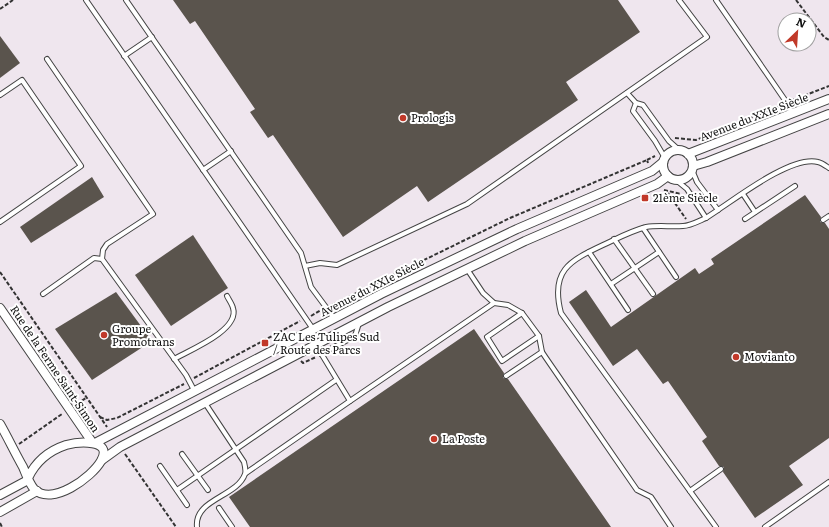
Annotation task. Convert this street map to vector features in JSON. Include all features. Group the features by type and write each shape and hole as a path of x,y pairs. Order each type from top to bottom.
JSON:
{"street":[{"name":"Avenue du XXIe Siècle","path":"688,154 829,99"},
{"path":"692,168 688,154 679,150 671,152 664,157 663,170 668,176 676,180 687,177 692,168 829,114"},
{"name":"Avenue du XXIe Siècle","path":"93,442 195,392 313,329 517,229 652,171 664,157"},
{"path":"0,424 4,439 13,448 28,479 37,491 55,494 70,489 84,480 102,460 120,447 205,402 359,322 467,269 525,241 657,184 668,176"},
{"name":"Rue de la Ferme Saint-Simon","path":"0,308 93,442 100,446 103,452 102,460"},
{"path":"0,496 28,479 34,466 56,448 74,443 93,442"},
{"path":"0,512 37,491"}],"lane":[{"path":"86,0 313,329"},
{"path":"126,0 301,254 311,287 335,318"},
{"path":"305,266 320,263 337,265 466,204 707,38 680,0"},
{"path":"716,0 787,103 792,114"},
{"path":"124,56 152,37"},
{"path":"47,59 153,214 107,244 103,250 102,259 186,375 195,392"},
{"path":"0,95 22,80 81,166 0,222"},
{"path":"627,93 636,104 644,105 669,141 679,150"},
{"path":"636,104 633,112 664,157"},
{"path":"203,170 230,151"},
{"path":"716,527 562,313 557,297 558,282 565,268 576,258 632,231 643,228 685,226 706,218 784,168 805,162 818,162 829,168"},
{"path":"692,168 697,182 718,210"},
{"path":"676,180 687,189 706,218"},
{"path":"745,219 795,186"},
{"path":"743,194 755,212"},
{"path":"823,220 829,216"},
{"path":"643,228 676,277"},
{"path":"614,239 653,294"},
{"path":"589,252 628,310"},
{"path":"611,284 659,252"},
{"path":"43,294 94,258 102,259"},
{"path":"467,269 483,293 494,303 508,305 522,313 539,336 542,352 637,490 651,497 671,527"},
{"path":"174,359 224,331 231,322 234,308 227,296"},
{"path":"197,527 196,521 202,510 241,482 246,473 494,303"},
{"path":"522,313 487,337 502,361 539,336"},
{"path":"321,354 355,336 359,322"},
{"path":"316,345 350,401"},
{"path":"506,376 542,352"},
{"path":"177,490 336,380"},
{"path":"205,402 244,462 246,473"},
{"path":"182,454 208,490"},
{"path":"160,466 187,505"},
{"path":"690,492 721,469"},
{"path":"766,527 829,482"},
{"path":"219,508 232,527"}],"path":[{"path":"0,9 13,0"},
{"path":"796,0 824,37 829,40"},
{"path":"669,141 675,138 696,140 829,86"},
{"path":"647,160 664,157"},
{"path":"667,192 690,224"},
{"path":"0,272 112,434"},
{"path":"13,448 86,398"},
{"path":"120,447 176,527"},
{"path":"0,522 2,527"}],"shaded area":[{"path":"0,0 829,0 829,527 0,527"}],"building":[{"name":"Prologis","path":"173,0 618,0 640,32 566,82 578,100 428,202 417,186 343,237 273,135 268,138 250,112 255,109 195,21 190,24"},
{"path":"0,36 20,63 0,78"},
{"path":"92,177 104,197 31,243 20,227"},
{"name":"Movianto","path":"805,195 821,217 820,222 825,223 829,229 829,438 789,466 803,485 755,518 723,472 724,467 719,466 702,441 707,437 668,381 663,384 637,349 613,366 569,302 586,290 611,327 695,268 699,274 714,264 711,259"},
{"name":"Groupe Promotrans","path":"193,235 228,288 171,326 135,275"},
{"name":"Groupe Promotrans","path":"116,292 152,341 92,380 55,329"},
{"name":"La Poste","path":"474,329 504,373 503,378 508,379 611,527 250,527 229,497"}],"place":[{"name":"Prologis","path":"403,118"},
{"name":"21ème Siècle","path":"645,198"},
{"name":"Groupe Promotrans","path":"104,335"},
{"name":"ZAC Les Tulipes Sud / Route des Parcs","path":"265,343"},
{"name":"Movianto","path":"736,357"},
{"name":"La Poste","path":"434,439"}]}
